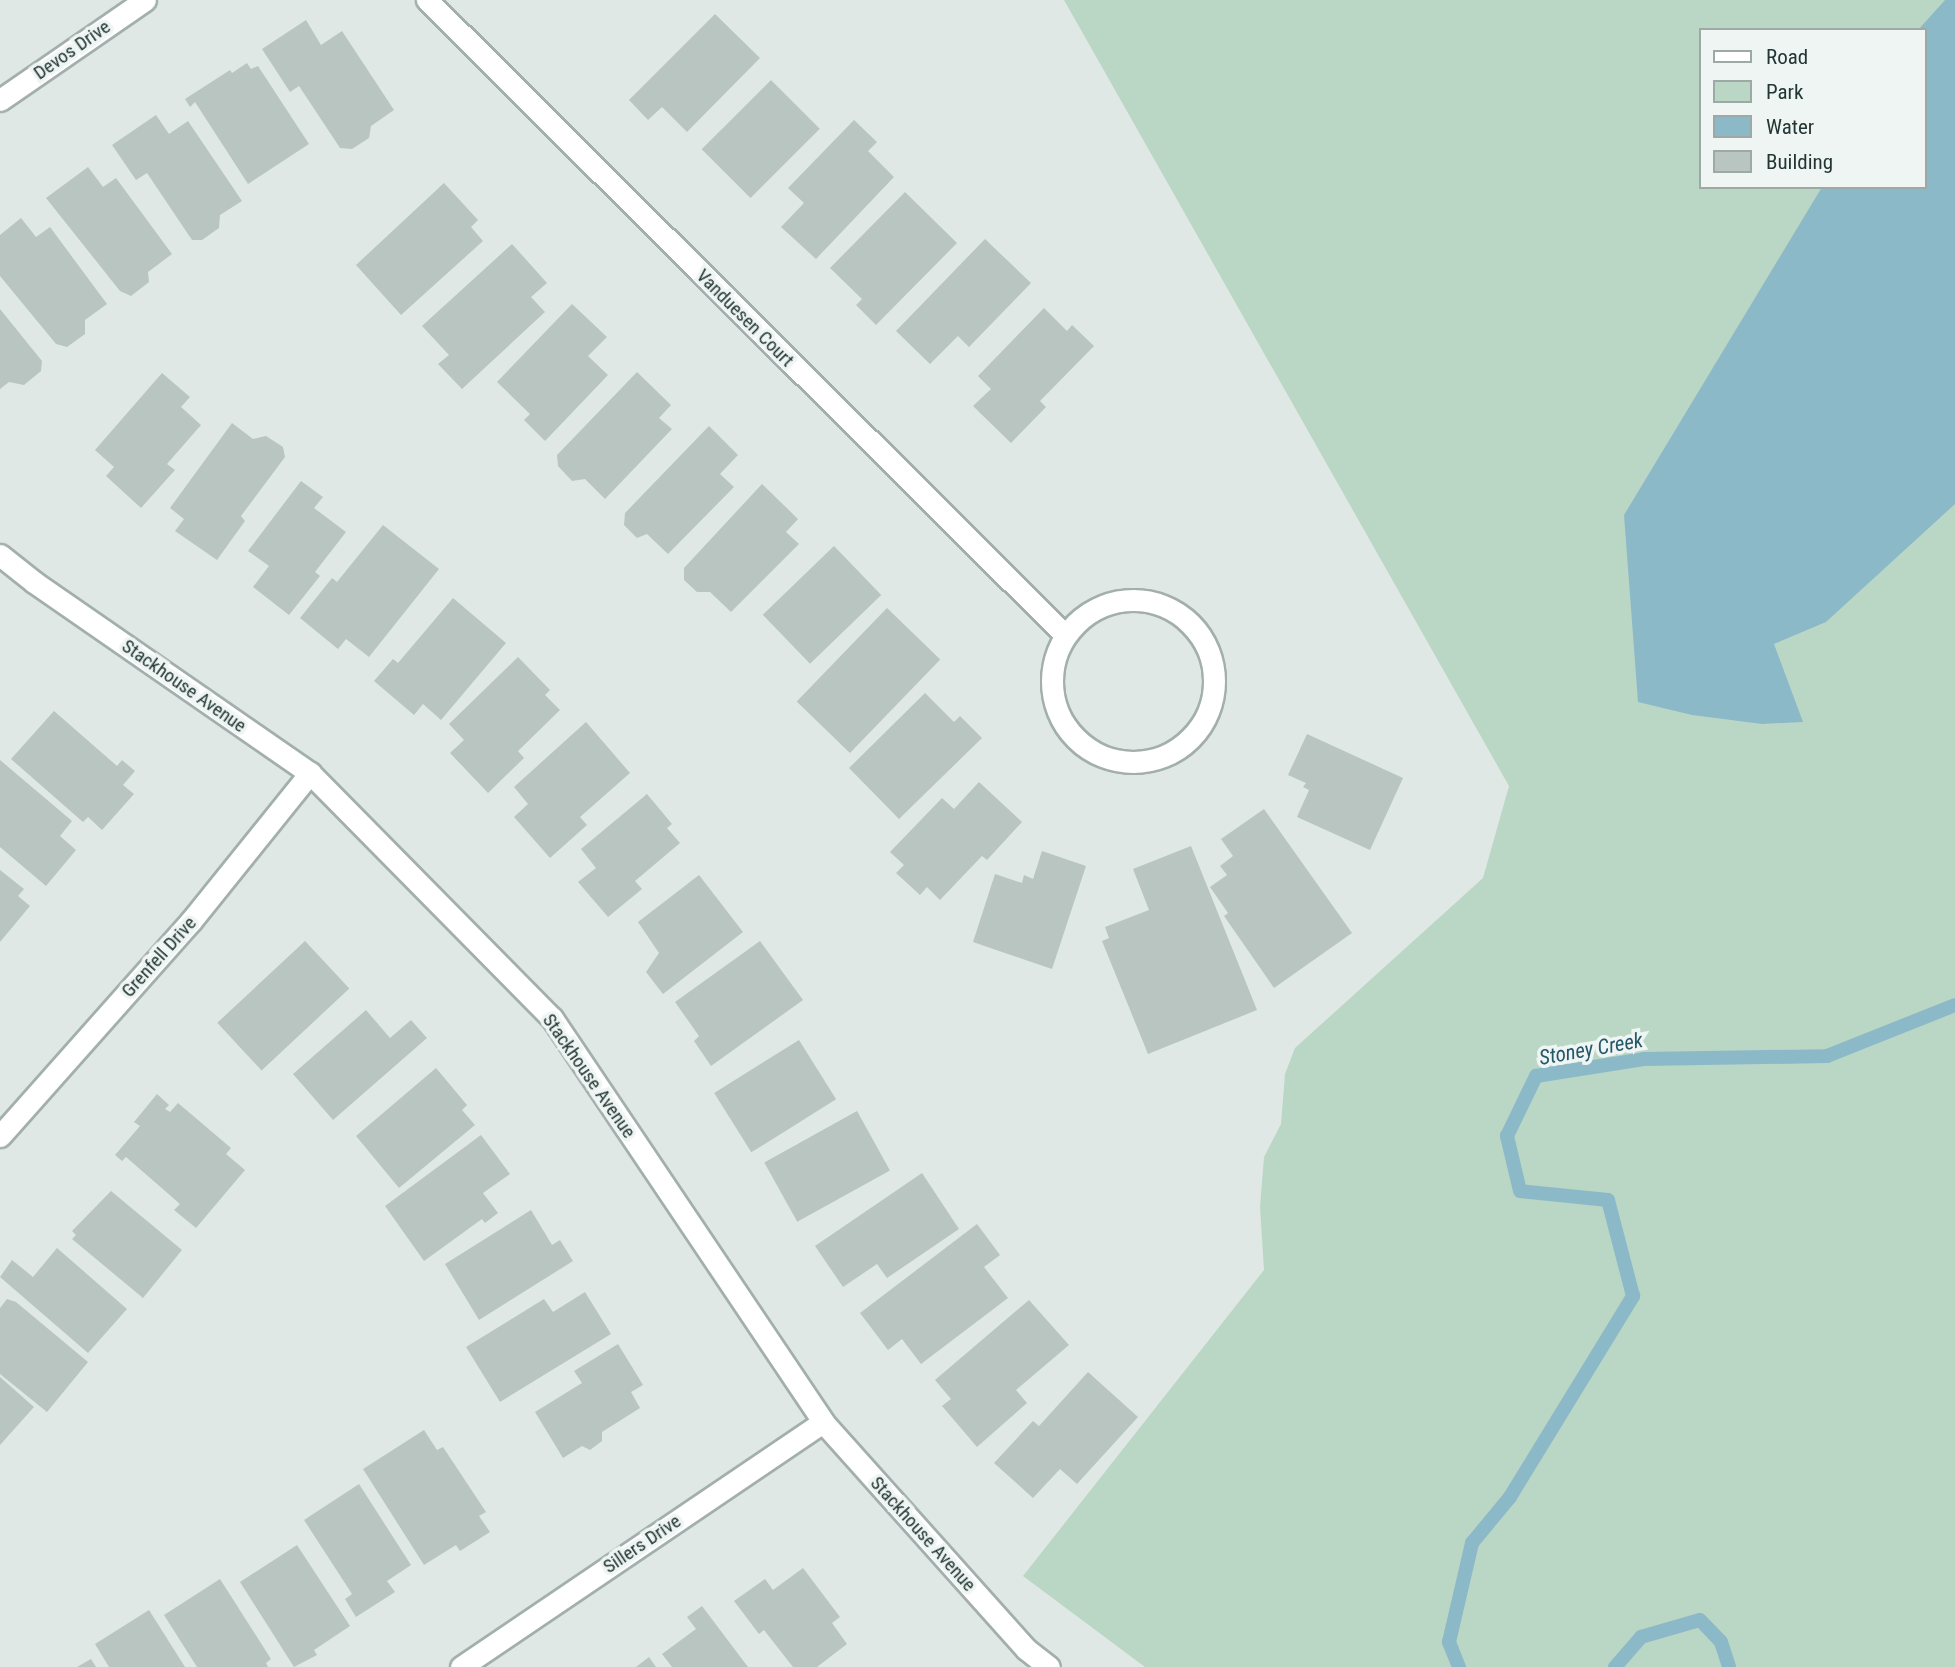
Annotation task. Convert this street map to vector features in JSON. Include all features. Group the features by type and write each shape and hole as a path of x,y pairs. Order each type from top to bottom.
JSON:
{"street":[{"name":"Devos Drive","path":"0,100 145,0"},
{"name":"Vanduesen Court","path":"427,0 1065,635"},
{"name":"Stackhouse Avenue","path":"0,555 34,582 310,773 552,1018 823,1422 1026,1649 1049,1667"},
{"path":"1132,600 1158,603 1182,615 1200,634 1211,657 1213,671 1210,709 1196,733 1175,751 1149,761 1122,762 1096,753 1073,737 1058,714 1051,687 1054,660 1065,635 1083,616 1106,604 1132,600"},
{"name":"Grenfell Drive","path":"0,1136 191,921 310,773"},
{"name":"Sillers Drive","path":"461,1667 823,1422"}],"green space":[{"path":"1064,0 1955,0 1955,1667 1145,1667 1023,1576 1264,1270 1260,1207 1264,1157 1281,1124 1285,1074 1295,1048 1483,878 1509,786"}],"water":[{"path":"1945,0 1955,0 1955,504 1826,622 1774,644 1803,722 1762,724 1692,715 1638,702 1624,515 1821,189 1927,189 1927,28 1920,28"}],"building":[{"path":"715,14 760,58 687,132 662,107 648,120 629,100"},
{"path":"306,20 321,45 342,31 394,110 371,126 369,138 352,149 340,148 299,86 290,92 262,49"},
{"path":"247,63 251,69 258,66 309,144 248,184 195,102 190,107 185,99 230,70 232,73"},
{"path":"771,80 820,129 750,198 702,149"},
{"path":"156,115 169,134 188,121 242,201 220,215 219,228 202,240 192,240 147,173 136,180 112,145"},
{"path":"854,120 877,142 868,151 894,177 816,259 781,227 804,203 788,188"},
{"path":"88,167 103,187 116,178 172,254 148,272 149,282 131,296 120,291 46,198"},
{"path":"444,183 478,220 471,227 483,241 401,315 356,265"},
{"path":"905,192 957,243 876,325 856,305 862,299 830,268"},
{"path":"21,218 36,237 50,227 107,304 85,320 85,334 67,347 56,344 0,276 0,235"},
{"path":"985,239 1031,283 969,347 958,336 930,364 896,331"},
{"path":"512,244 547,283 531,297 545,312 462,389 438,364 449,355 422,326"},
{"path":"572,304 607,337 588,356 608,375 545,441 524,420 530,414 497,382"},
{"path":"1044,308 1067,331 1072,325 1094,346 1040,401 1046,407 1011,443 973,406 991,389 978,376"},
{"path":"0,309 42,361 41,371 24,385 9,382 0,389"},
{"path":"637,372 671,405 659,418 672,429 605,499 585,479 572,481 558,466 557,455"},
{"path":"162,373 190,397 181,407 201,425 167,464 175,470 141,508 106,476 114,467 95,450"},
{"path":"232,423 253,439 266,436 283,447 285,457 241,516 245,521 217,560 175,531 184,519 170,508"},
{"path":"709,426 738,455 720,474 734,487 668,554 647,534 637,538 624,525 625,513"},
{"path":"301,481 323,497 314,508 346,532 315,572 320,576 289,615 253,587 269,566 248,551"},
{"path":"762,484 798,519 786,532 799,544 731,612 710,592 697,592 684,580 684,568"},
{"path":"383,525 439,569 369,657 346,639 338,649 300,618 332,578 337,582"},
{"path":"834,546 881,595 810,664 763,615"},
{"path":"453,598 506,643 441,720 423,704 414,715 374,681 393,659 398,663"},
{"path":"887,608 940,659 850,753 797,702"},
{"path":"518,657 550,690 545,695 560,710 518,751 524,758 488,793 450,753 464,740 449,724"},
{"path":"925,693 954,722 960,716 982,738 899,819 849,768"},
{"path":"54,711 117,766 122,760 135,771 123,785 134,794 102,830 88,817 83,822 11,759"},
{"path":"586,722 630,773 580,817 587,825 550,858 514,817 528,804 514,787"},
{"path":"1307,734 1403,778 1370,850 1297,817 1309,790 1303,787 1306,783 1288,775"},
{"path":"0,760 72,821 60,836 76,850 46,886 0,847"},
{"path":"979,782 1022,822 987,860 982,856 940,900 927,887 920,895 896,873 904,865 890,852 942,798 954,809"},
{"path":"647,794 672,824 667,828 680,843 635,881 642,889 608,917 578,882 596,868 581,849"},
{"path":"1264,809 1352,933 1274,988 1224,916 1228,913 1210,887 1227,875 1220,866 1233,856 1221,839"},
{"path":"1191,846 1257,1010 1148,1054 1102,941 1109,938 1105,927 1149,910 1133,869"},
{"path":"1042,851 1086,866 1052,969 973,942 995,874 1022,883 1024,875 1033,879"},
{"path":"0,870 24,889 18,896 30,906 0,942"},
{"path":"699,875 743,932 663,994 646,972 659,953 638,922"},
{"path":"305,941 349,989 262,1070 217,1023"},
{"path":"760,941 803,1000 711,1066 694,1041 699,1036 675,1002"},
{"path":"366,1010 390,1038 411,1020 427,1038 333,1120 293,1074"},
{"path":"799,1040 836,1099 751,1152 714,1093"},
{"path":"436,1068 467,1105 462,1110 475,1125 399,1188 356,1136"},
{"path":"157,1094 169,1105 165,1109 170,1112 178,1103 231,1148 226,1154 245,1170 196,1228 174,1210 180,1204 126,1157 122,1161 115,1155 140,1126 134,1122"},
{"path":"857,1111 890,1170 797,1222 764,1162"},
{"path":"481,1135 510,1174 483,1193 498,1213 485,1223 482,1219 424,1261 385,1206"},
{"path":"922,1173 959,1229 887,1278 877,1264 843,1287 815,1246"},
{"path":"111,1191 182,1250 143,1298 72,1239 76,1235 72,1231"},
{"path":"531,1210 552,1245 560,1240 573,1261 479,1320 445,1264"},
{"path":"977,1224 1000,1255 984,1267 1008,1298 921,1364 902,1339 888,1350 860,1313"},
{"path":"57,1248 127,1309 88,1353 0,1277 12,1260 33,1277"},
{"path":"585,1292 611,1334 500,1402 466,1347 544,1299 553,1312"},
{"path":"7,1299 16,1302 88,1362 47,1412 0,1374 0,1308"},
{"path":"1029,1300 1069,1345 1016,1390 1027,1403 977,1447 942,1406 951,1399 935,1380"},
{"path":"618,1344 643,1385 631,1392 640,1408 602,1432 602,1441 590,1450 582,1446 563,1458 535,1412 582,1383 574,1371"},
{"path":"1088,1372 1138,1417 1077,1484 1060,1469 1033,1498 994,1463 1033,1421 1039,1426"},
{"path":"0,1377 34,1407 0,1445"},
{"path":"424,1430 437,1450 443,1447 486,1512 479,1516 490,1532 460,1551 456,1545 424,1565 363,1469"},
{"path":"359,1484 411,1565 387,1581 395,1592 356,1617 345,1599 352,1594 304,1520"},
{"path":"297,1545 350,1626 314,1650 317,1655 294,1667 240,1582"},
{"path":"803,1568 840,1617 832,1623 847,1644 817,1667 793,1667 764,1630 759,1634 734,1601 765,1579 773,1590"},
{"path":"220,1579 271,1659 266,1663 268,1667 197,1667 164,1615"},
{"path":"702,1606 748,1667 672,1667 662,1654 696,1629 687,1617"},
{"path":"149,1610 185,1667 109,1667 95,1644"},
{"path":"649,1657 656,1667 636,1667"},
{"path":"91,1659 96,1667 77,1667"}],"waterway":[{"name":"Stoney Creek","path":"1459,1667 1449,1642 1472,1543 1510,1497 1633,1296 1608,1200 1520,1191 1507,1136 1536,1076 1644,1059 1827,1056 1955,1005"},
{"name":"Stoney Creek","path":"1615,1667 1641,1637 1700,1620 1721,1642 1729,1667"}]}
